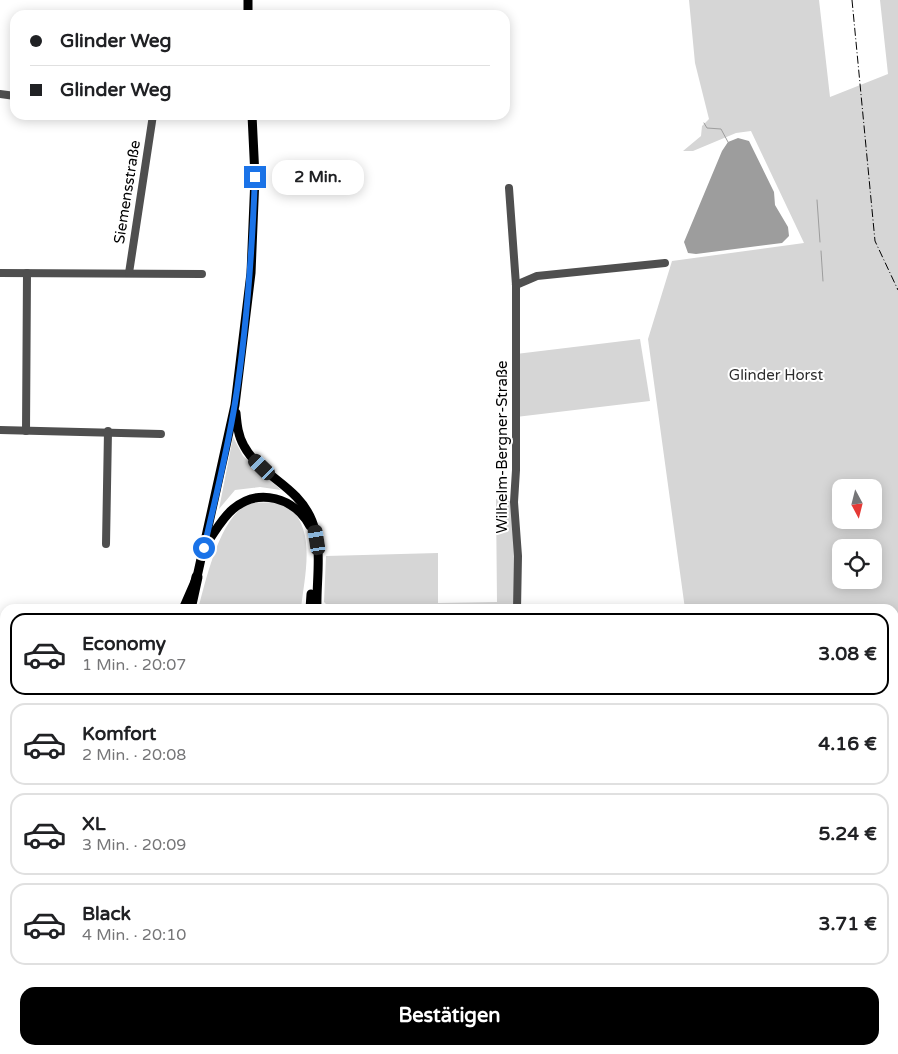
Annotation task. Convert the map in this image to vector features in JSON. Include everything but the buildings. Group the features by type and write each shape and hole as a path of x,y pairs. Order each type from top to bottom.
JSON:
{"highway":[{"path":"191,604 197,577"}],"main road":[{"path":"185,604 197,577 235,405 251,273 255,177 252,120"},
{"path":"235,405 239,433 248,452 294,492 313,522 318,550 316,604"},
{"path":"204,548 226,515 244,502 268,497 289,504 305,518 314,539 310,604"}],"street":[{"name":"Siemensstraße","path":"129,273 152,120"},
{"name":"Wilhelm-Bergner-Straße","path":"509,188 516,285 516,470 514,502 518,556 517,604"},
{"path":"516,285 537,276 665,263"},
{"path":"0,273 202,274"},
{"path":"26,431 27,273"},
{"path":"0,430 161,434"},
{"path":"106,544 108,432"}],"green space":[{"name":"Glinder Horst","path":"689,0 819,0 830,97 888,74 880,0 898,0 898,604 684,604 648,339 672,261 804,243 751,131 736,133 693,151 683,151 701,136 702,126 709,119 695,63"},
{"path":"640,339 650,401 516,417 516,354"},
{"path":"233,437 243,456 281,490 260,487 235,490 219,509"},
{"path":"496,499 514,502 516,604 326,604 324,602 326,556 438,553 438,603 497,602"},
{"path":"271,502 283,504 289,507 298,517 303,529 307,555 302,604 199,604 210,566 223,534 240,509 251,503"}],"shaded area":[{"path":"738,138 749,141 774,192 775,205 788,227 789,236 782,243 696,254 688,253 684,242 722,151 728,142"}],"waterway":[{"path":"704,123 707,128 721,129 728,142"},
{"path":"817,200 820,242"},
{"path":"821,251 823,281"}],"railway":[{"path":"852,0 875,241 898,290"}],"route":[{"path":"204,548 235,405 251,273 255,177"}]}
